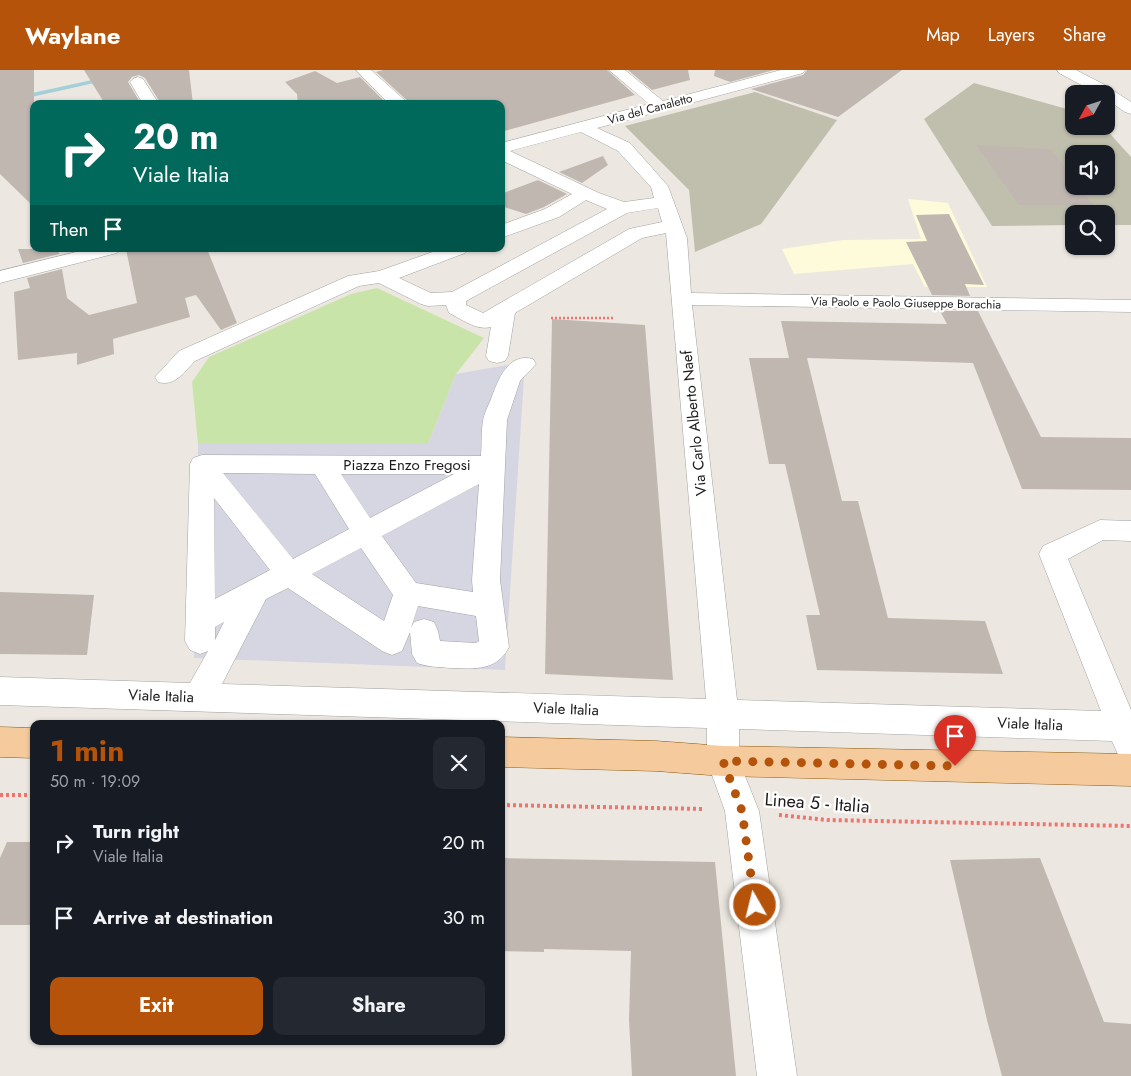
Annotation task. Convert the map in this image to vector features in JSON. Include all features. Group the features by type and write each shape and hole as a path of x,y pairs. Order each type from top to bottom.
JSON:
{"main road":[{"path":"0,742 30,743"},
{"path":"505,752 656,756 723,761 1131,770"}],"street":[{"path":"363,70 397,100"},
{"path":"616,70 660,106"},
{"name":"Via del Canaletto","path":"505,147 798,70"},
{"path":"1064,70 1098,86 1131,109"},
{"path":"138,82 149,100"},
{"name":"Via Carlo Alberto Naef","path":"583,127 624,147 659,186 677,238 681,299 723,714 723,761"},
{"path":"505,155 585,193 622,208"},
{"path":"505,231 552,213 585,193"},
{"path":"382,277 428,300 456,298 622,208 665,202"},
{"path":"456,298 456,308 484,322 636,233 673,226"},
{"path":"0,277 98,252"},
{"path":"166,377 187,356 355,280 382,277 450,252"},
{"name":"Via Paolo e Paolo Giuseppe Borachia","path":"681,299 1131,306"},
{"path":"496,356 505,310"},
{"name":"Piazza Enzo Fregosi","path":"414,637 481,656 494,647 486,580 495,420 509,381 514,372 525,364"},
{"path":"202,464 288,574 414,637"},
{"name":"Piazza Enzo Fregosi","path":"202,464 492,465 256,591 200,631 202,464"},
{"name":"Piazza Enzo Fregosi","path":"322,464 365,533 408,592"},
{"path":"1128,734 1053,554 1100,530 1131,531"},
{"path":"199,697 256,591"},
{"path":"414,637 408,592 489,606"},
{"name":"Viale Italia","path":"0,691 723,714 1128,734"},
{"path":"723,761 742,811 778,1076"}],"path":[{"path":"543,318 613,318"},
{"path":"0,795 30,795"},
{"name":"Linea 5 - Italia","path":"505,805 742,811 827,820 1131,826"}],"shaded area":[{"path":"974,83 1065,108 1065,135 1111,135 1131,157 1131,225 1115,225 1115,205 1065,205 1065,225 992,226 924,119"},
{"path":"755,92 837,120 761,224 695,252 689,190 625,126"},
{"path":"908,199 948,203 987,287 925,287 913,264 794,274 782,249 843,240 921,239"},
{"path":"525,362 505,670 194,658 198,444 428,444 456,374"}],"green space":[{"path":"377,288 484,338 456,374 428,444 198,444 192,382 209,357 351,294"}],"building":[{"path":"0,70 34,70 34,100 30,100 30,203 0,174"},
{"path":"84,70 189,70 193,100 159,100 145,78 139,75 132,77 128,82 139,100 103,100"},
{"path":"383,70 607,70 635,95 505,131 505,100 407,100 376,72"},
{"path":"628,70 688,70 690,80 652,90"},
{"path":"715,70 774,70 730,82 714,76"},
{"path":"807,70 902,70 838,117 751,89 803,75"},
{"path":"315,71 337,83 360,77 383,100 298,100 297,94 285,82"},
{"path":"976,145 1051,149 1065,167 1065,195 1086,195 1093,205 1065,205 1019,205"},
{"path":"603,156 608,165 582,183 559,172"},
{"path":"538,180 567,194 544,207 526,214 505,207 505,192"},
{"path":"949,214 984,285 965,284 970,296 932,295 906,242 927,241 916,215"},
{"path":"18,249 30,249 30,252 59,252 59,254 23,263"},
{"path":"127,252 208,252 237,323 221,330 196,295 185,298 190,317 113,339 114,354 77,365 77,353 18,360 14,292 30,288 27,278 62,269 67,298 89,315 137,303"},
{"path":"940,311 978,311 1041,437 1131,438 1131,490 1022,489 973,363 807,358 842,501 858,501 888,618 985,621 1003,674 817,670 806,615 820,615 785,464 769,464 749,358 789,358 781,321 947,324"},
{"path":"552,319 645,325 673,680 545,674"},
{"path":"0,592 94,595 87,655 0,654"},
{"path":"7,842 30,842 30,925 0,925 0,858"},
{"path":"505,858 715,862 736,1076 632,1076 629,1020 631,951 544,949 544,952 505,951"},
{"path":"1040,858 1104,1022 1131,1024 1131,1076 1002,1076 950,860"}],"waterway":[{"path":"0,102 106,79"}],"route":[{"path":"755,905 742,811 723,761 955,766"}]}
